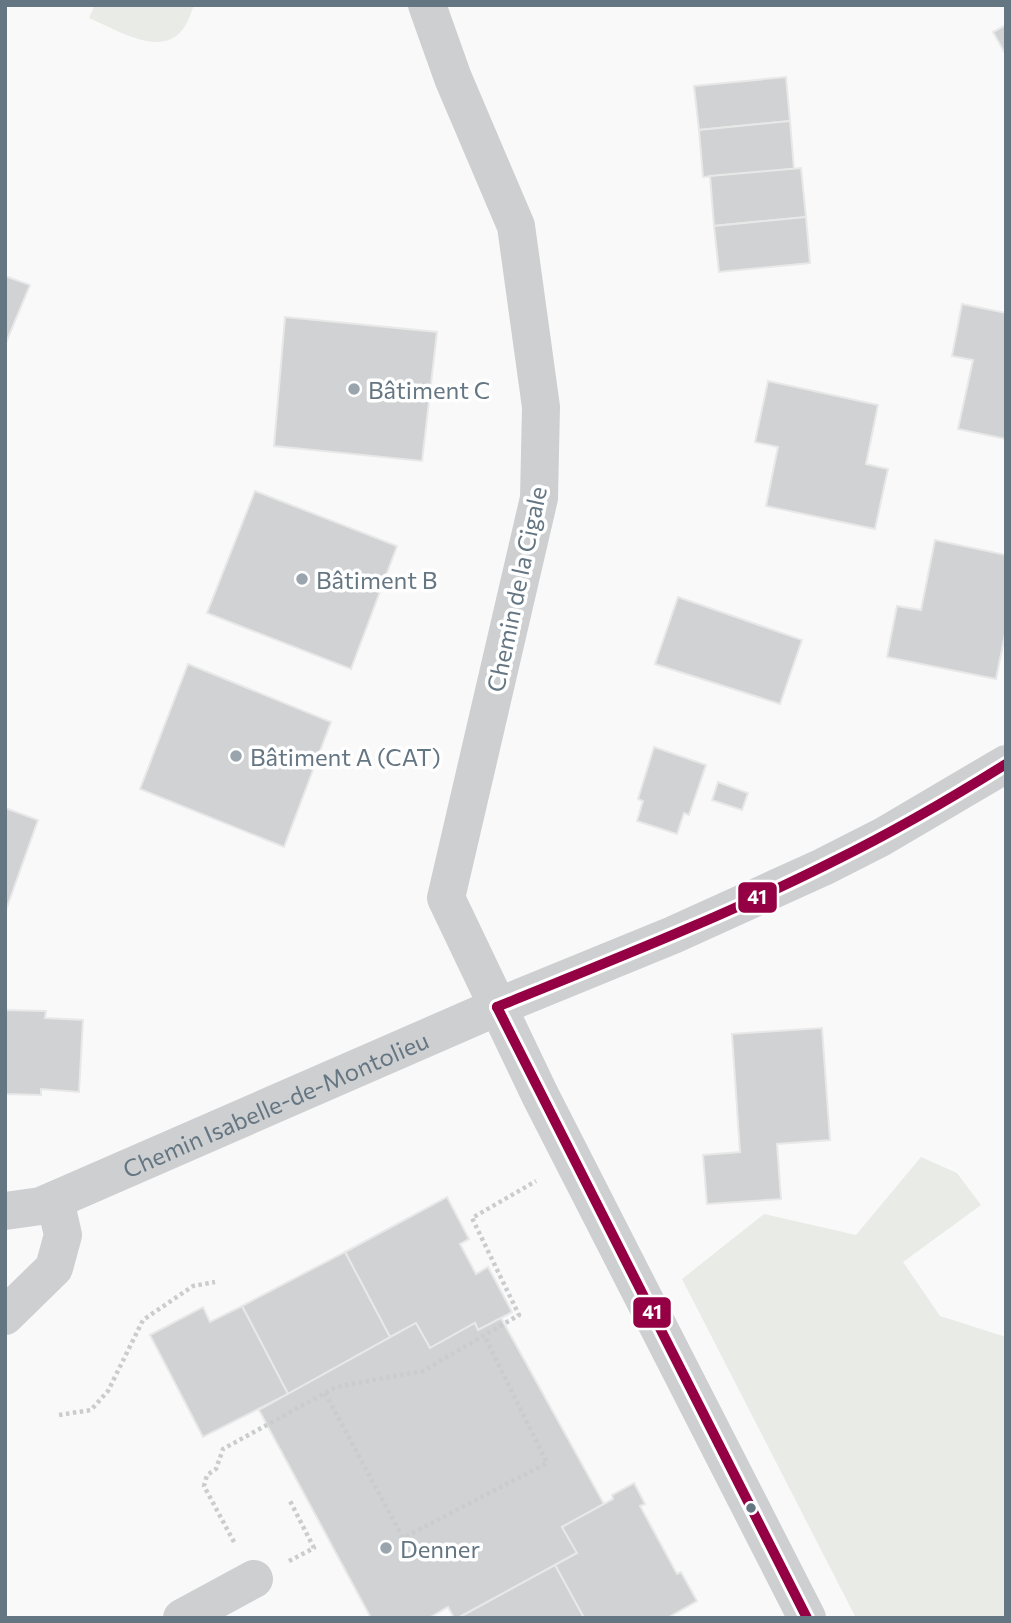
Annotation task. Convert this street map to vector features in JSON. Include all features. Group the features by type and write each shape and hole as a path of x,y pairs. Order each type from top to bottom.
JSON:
{"street":[{"name":"Chemin de la Cigale","path":"427,5 453,78 516,226 541,407 539,498 446,898 497,1007"},
{"name":"Chemin Isabelle-de-Montolieu","path":"5,1211 41,1206 497,1007 673,934 823,867 894,830 1006,764"},
{"path":"497,1007 807,1618"},
{"path":"5,1316 54,1268 63,1235 55,1200"},
{"path":"183,1618 254,1579"}],"path":[{"path":"289,1499 314,1548 254,1579 204,1486 206,1475 216,1469 223,1449 336,1387 423,1371 519,1315 472,1218 540,1178"},
{"path":"59,1415 91,1410 108,1391 143,1320 193,1286 215,1282"},
{"path":"325,1393 403,1538 547,1463 485,1335"}],"shaded area":[{"path":"95,5 194,5 186,24 176,36 153,42 126,35 89,18"},
{"path":"921,1157 957,1173 981,1205 903,1262 940,1316 1006,1337 1006,1618 856,1618 682,1279 764,1214 856,1235"}],"building":[{"path":"1006,25 1006,55 993,32"},
{"path":"786,77 790,121 699,130 694,86"},
{"path":"790,121 794,169 703,177 699,130"},
{"path":"801,168 806,217 714,226 710,176"},
{"path":"806,217 810,263 719,272 714,226"},
{"path":"5,276 30,285 5,345"},
{"path":"962,304 1006,313 1006,439 958,429 973,360 952,356"},
{"name":"Bâtiment C","path":"285,317 437,332 422,461 274,446"},
{"path":"768,381 878,405 866,464 888,469 875,529 766,506 778,447 755,442"},
{"name":"Bâtiment B","path":"255,491 397,546 351,669 207,613"},
{"path":"935,540 1006,555 1006,629 996,679 887,657 897,606 921,610"},
{"path":"678,597 802,640 780,704 655,664"},
{"name":"Bâtiment A (CAT)","path":"188,664 331,722 284,847 140,789"},
{"path":"654,747 706,765 689,815 684,813 677,834 637,821 643,801 638,799"},
{"path":"718,782 748,793 742,810 712,800"},
{"path":"5,808 38,820 6,910 5,909"},
{"path":"5,1010 46,1011 45,1018 83,1020 79,1092 41,1089 41,1095 5,1094"},
{"path":"822,1028 830,1140 777,1144 781,1199 707,1204 703,1155 740,1152 732,1034"},
{"path":"447,1197 469,1239 460,1244 476,1274 488,1267 512,1312 478,1330 475,1323 430,1348 416,1323 390,1337 345,1252"},
{"path":"345,1252 390,1337 288,1394 242,1306"},
{"path":"242,1306 288,1394 203,1437 150,1335 203,1307 210,1322"},
{"path":"501,1318 604,1504 562,1527 577,1553 458,1618 454,1618 448,1607 429,1618 371,1618 259,1410 416,1323 430,1348 475,1323 478,1330"},
{"path":"634,1483 645,1504 640,1506 677,1574 681,1572 697,1601 667,1618 584,1618 555,1565 577,1553 562,1527 613,1499 612,1495"},
{"path":"555,1565 584,1618 458,1618"}],"transit line":[{"name":"41","path":"497,1007 667,937 793,881 900,827 1006,764"},
{"name":"41","path":"497,1007 807,1618"}],"place":[{"name":"Bâtiment C","path":"354,389"},
{"name":"Bâtiment B","path":"302,579"},
{"name":"Bâtiment A (CAT)","path":"236,756"},
{"name":"Denner","path":"386,1548"}]}
